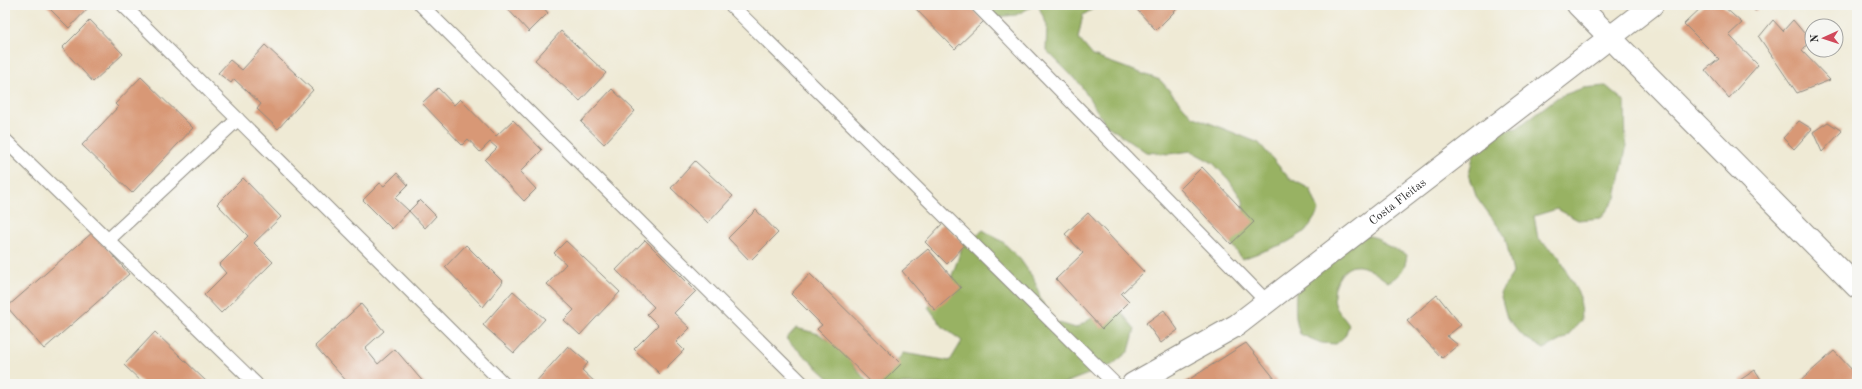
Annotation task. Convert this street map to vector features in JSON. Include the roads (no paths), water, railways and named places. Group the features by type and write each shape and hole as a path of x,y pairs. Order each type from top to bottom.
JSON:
{"main road":[{"path":"1578,5 1857,287"},
{"name":"Costa Fleitas","path":"1132,384 1236,325 1652,5"}],"lane":[{"path":"123,5 504,384"},
{"path":"421,5 803,384"},
{"path":"731,5 1115,384"},
{"path":"977,5 1267,302"},
{"path":"108,240 238,119"},
{"path":"5,140 256,384"}]}
